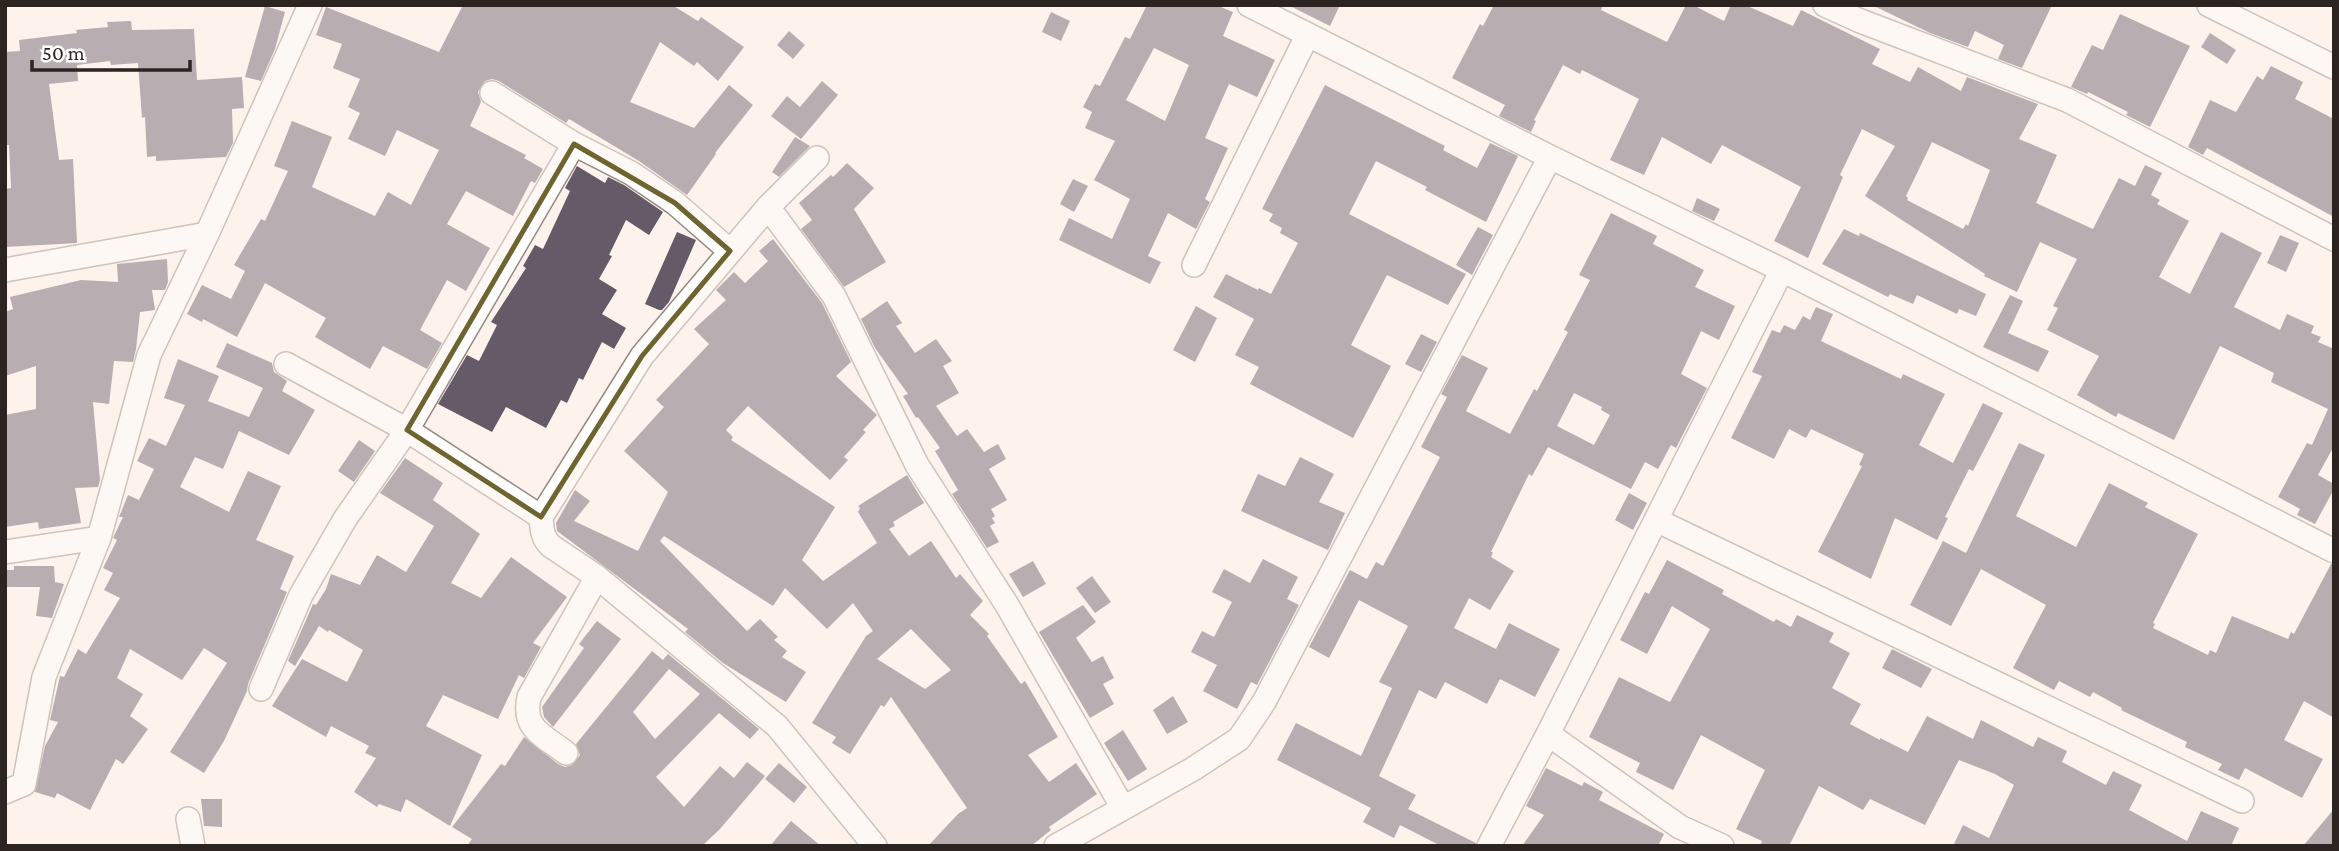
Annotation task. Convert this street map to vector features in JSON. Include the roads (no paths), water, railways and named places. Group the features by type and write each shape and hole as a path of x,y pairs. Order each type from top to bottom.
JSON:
{"street":[{"path":"5,792 24,784 44,677 99,538 149,355 207,234 310,5"},
{"path":"1249,5 1550,157 1782,270 2334,551"},
{"path":"1825,5 1861,13 2067,100 2334,239"},
{"path":"2210,5 2334,67"},
{"path":"1194,265 1307,36"},
{"path":"492,93 574,144 631,173 675,203 730,251"},
{"path":"261,689 307,584 345,519 407,430 574,144"},
{"path":"1056,846 1193,769 1239,739 1264,702 1550,157"},
{"path":"817,158 768,207 642,356 541,517 545,540 551,547 597,577 777,726 875,846"},
{"path":"768,207 834,296 916,465 1007,605 1123,808"},
{"path":"5,270 207,234"},
{"path":"1489,846 1782,270"},
{"path":"286,365 407,430 541,517"},
{"path":"1656,520 2242,801"},
{"path":"5,552 99,538"},
{"path":"566,753 530,725 526,712 529,697 597,577"},
{"path":"1548,734 1680,827 1722,846"},
{"path":"188,819 193,846"}]}
